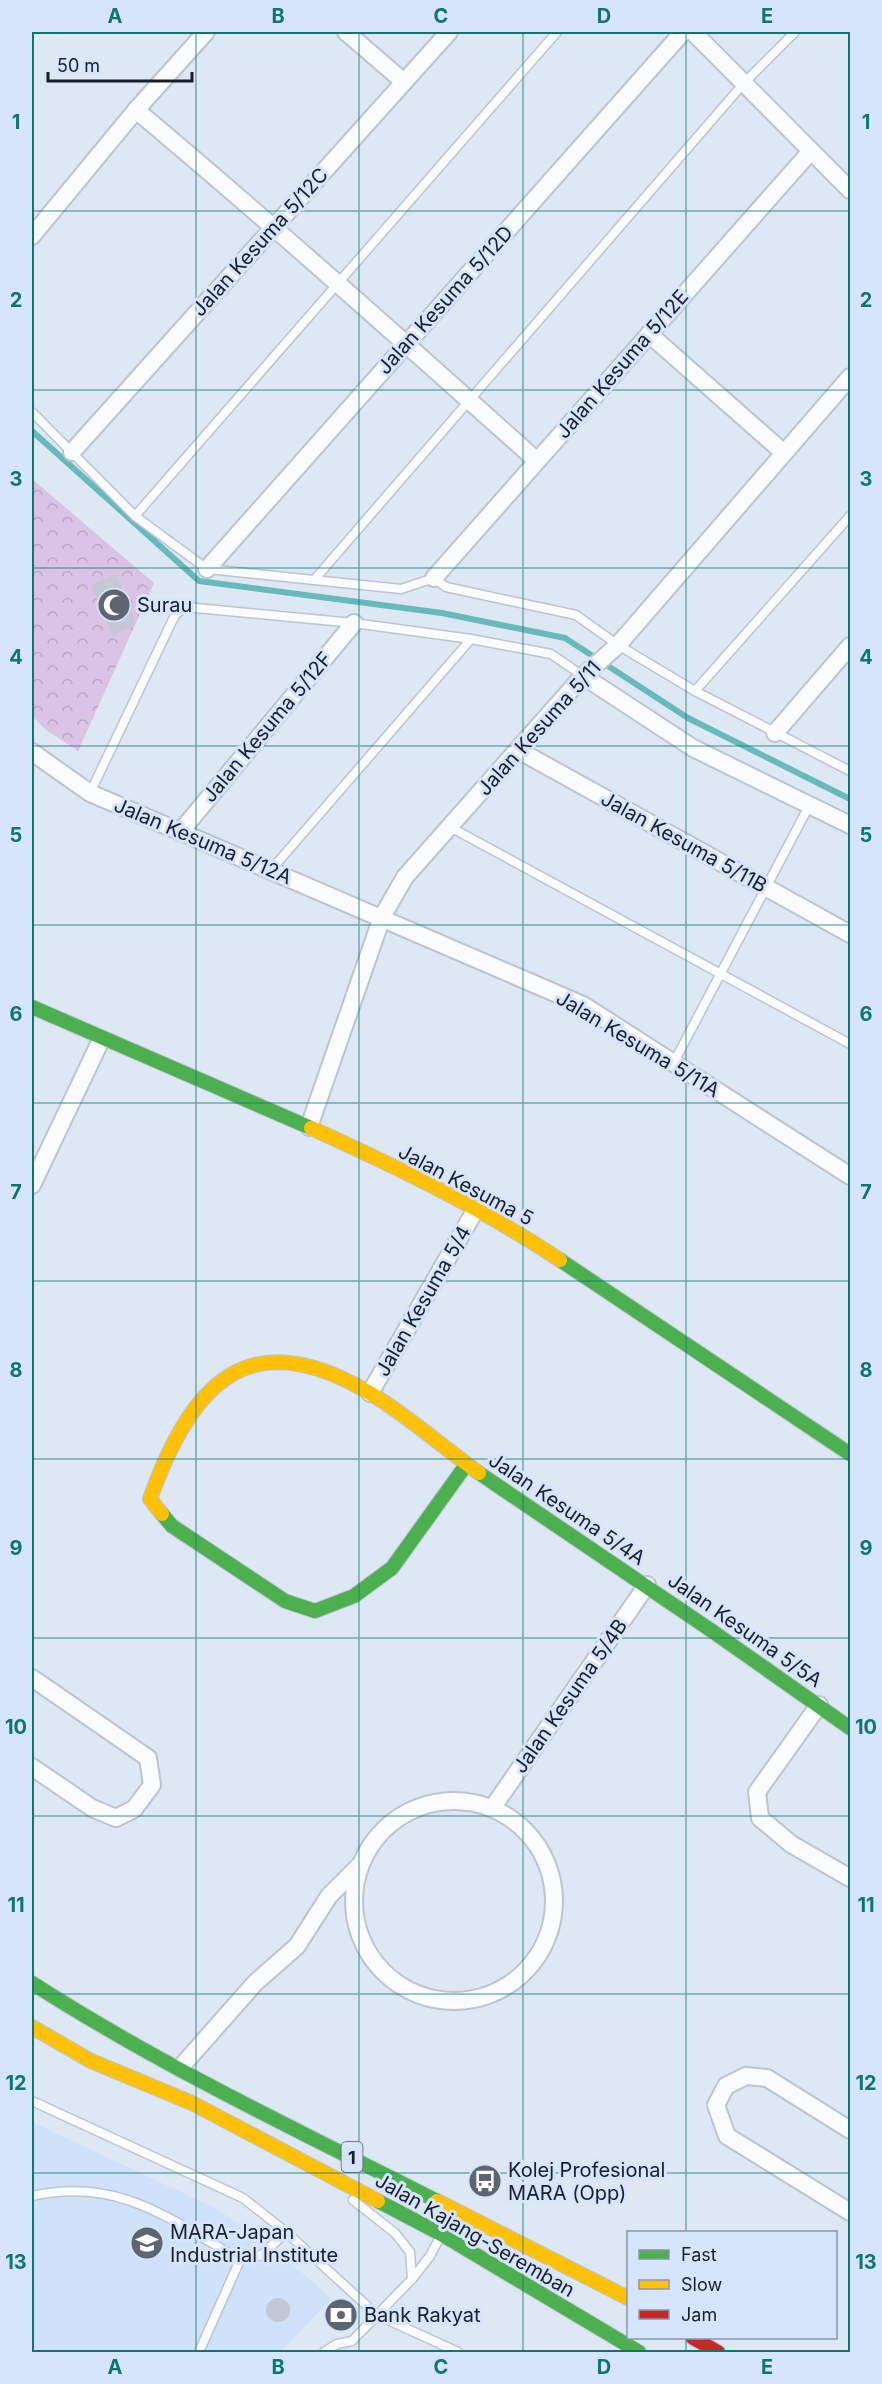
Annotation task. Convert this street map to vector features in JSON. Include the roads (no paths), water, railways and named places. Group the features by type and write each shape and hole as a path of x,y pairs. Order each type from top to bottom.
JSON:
{"street":[{"path":"32,236 136,110 206,32"},
{"path":"346,32 404,82"},
{"name":"Jalan Kesuma 5/12C","path":"72,452 449,32"},
{"name":"Jalan Kesuma 5/12D","path":"207,569 683,32"},
{"path":"693,32 850,190"},
{"path":"136,110 274,226 336,284 537,460"},
{"name":"Jalan Kesuma 5/12E","path":"434,578 811,151"},
{"path":"649,334 784,453"},
{"name":"Jalan Kesuma 5/11","path":"309,1127 382,916 405,877 594,666 618,645 850,377"},
{"name":"Jalan Kesuma 5/12F","path":"181,831 354,623"},
{"path":"775,733 850,646"},
{"path":"594,666 693,748 850,825"},
{"name":"Jalan Kesuma 5/11B","path":"518,750 850,934"},
{"name":"Jalan Kesuma 5/12A","path":"32,752 90,793 382,916"},
{"name":"Jalan Kesuma 5/11A","path":"382,916 583,1005 850,1176"},
{"name":"Jalan Kesuma 5","path":"32,1007 101,1040 309,1127 476,1209 528,1239 850,1454"},
{"path":"32,1185 101,1040"},
{"name":"Jalan Kesuma 5/4","path":"370,1393 476,1209"},
{"name":"Jalan Kesuma 5/4A","path":"466,1465 392,1568 354,1596 315,1611 285,1601 172,1526 150,1499 158,1473 199,1400 226,1374 257,1363 303,1364 370,1393 466,1465 647,1585"},
{"name":"Jalan Kesuma 5/5A","path":"647,1585 850,1728"},
{"name":"Jalan Kesuma 5/4B","path":"493,1808 647,1585"},
{"path":"32,1678 148,1758 152,1785 134,1809 116,1818 92,1808 32,1767"},
{"path":"819,1705 757,1792 760,1818 790,1844 850,1878"},
{"path":"180,2068 255,1983 297,1946 329,1896 359,1866 375,1838 400,1816 429,1803 462,1800 493,1808 522,1826 544,1852 555,1885 554,1919 542,1951 521,1978 491,1996 458,2003 424,1998 393,1983 371,1959 357,1930 353,1898 359,1866"},
{"name":"Jalan Kajang-Seremban","path":"32,1983 77,2012 180,2068 627,2297"},
{"path":"32,1997 77,2012"},
{"name":"Jalan Kajang-Seremban","path":"32,2027 91,2061 192,2103 441,2234 639,2352"},
{"path":"59,2059 100,2081 167,2104 192,2103"},
{"path":"850,2130 767,2078 746,2076 726,2086 716,2105 727,2136 850,2212"},
{"path":"696,2339 718,2352"}],"lane":[{"path":"135,516 557,32"},
{"path":"314,580 744,83 795,32"},
{"path":"32,411 135,516 207,569 401,589 434,578 446,587 576,615 618,645 695,691 850,771"},
{"path":"695,691 850,516"},
{"path":"90,793 175,615 185,606 354,623 471,639 551,654 594,666"},
{"path":"271,870 471,639"},
{"path":"674,1062 809,806"},
{"path":"450,827 850,1044"},
{"path":"32,2101 243,2198 286,2232 377,2315 458,2352"},
{"path":"307,2163 395,2233 410,2252 412,2279"},
{"path":"32,2196 53,2192 98,2191 137,2201 240,2260 262,2255 286,2232"},
{"path":"350,2352 352,2341 412,2279 430,2256 441,2234"},
{"path":"199,2352 240,2260"},
{"path":"324,2352 337,2344 352,2341"}],"waterway":[{"path":"32,431 199,581 442,613 565,638 688,718 850,799"}],"place":[{"name":"Surau","path":"114,605"},
{"name":"Kolej Profesional MARA (Opp)","path":"485,2181"},
{"name":"MARA-Japan Industrial Institute","path":"147,2243"},
{"name":"Bank Rakyat","path":"341,2315"}]}
